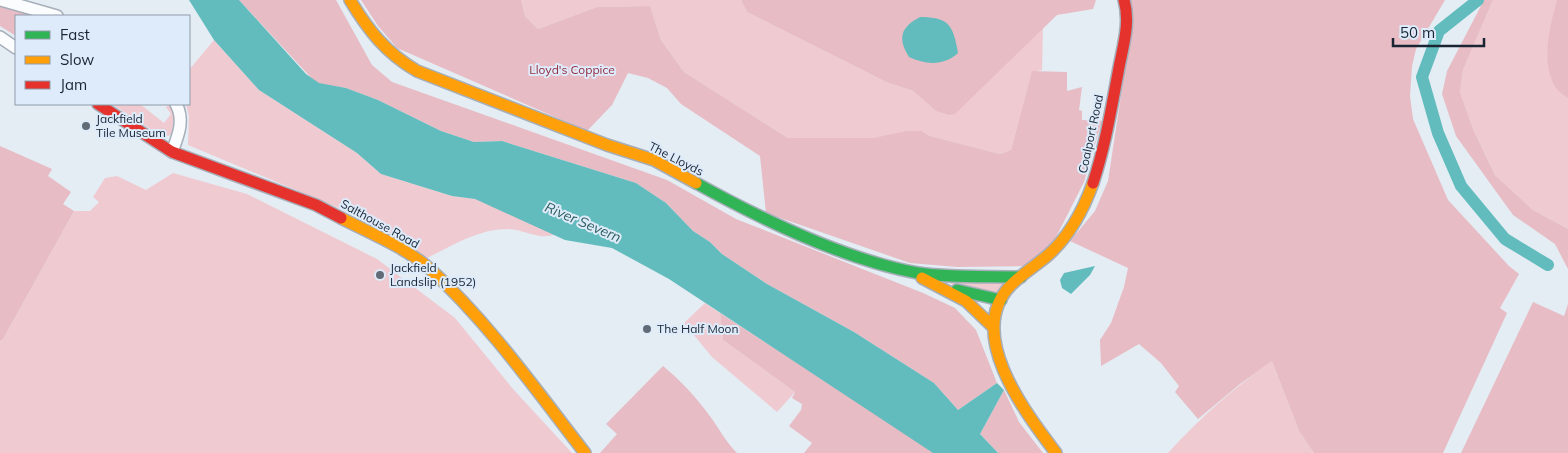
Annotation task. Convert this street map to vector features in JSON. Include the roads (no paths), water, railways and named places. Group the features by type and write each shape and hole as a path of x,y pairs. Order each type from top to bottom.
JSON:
{"street":[{"path":"2,0 54,15"},
{"name":"The Lloyds","path":"350,0 377,42 395,60 417,71 607,145 654,160 752,214 862,258 906,271 936,275 1021,277"},
{"name":"Coalport Road","path":"1001,300 1008,288 1044,259 1069,234 1095,181 1126,31 1127,11 1124,0"},
{"path":"0,37 15,47"},
{"name":"Salthouse Road","path":"100,105 172,152 316,205 400,249 429,268 486,327 585,453"},
{"path":"172,152 181,122 180,110 177,105"},
{"path":"906,271 942,286 1001,300 994,327 997,349 1024,409 1056,453"},
{"path":"942,286 977,309 994,327"}],"water":[{"name":"River Severn","path":"189,0 239,0 306,74 319,83 346,88 378,100 441,131 474,142 502,141 636,183 666,203 693,231 710,242 722,254 767,284 854,332 934,383 958,410 997,383 1004,390 980,434 998,453 933,453 669,279 612,248 565,240 475,199 452,196 381,174 357,153 259,90 214,40"},
{"path":"920,17 930,17 948,24 954,36 958,53 947,60 935,63 922,62 909,57 903,44 903,34 909,25"},
{"path":"1095,266 1090,275 1071,294 1062,288 1060,280 1064,273"}],"waterway":[{"path":"1478,0 1439,31 1422,77 1438,133 1461,186 1505,239 1548,265"}],"place":[{"name":"Jackfield Tile Museum","path":"86,126"},
{"name":"Jackfield Landslip (1952)","path":"380,275"},
{"name":"The Half Moon","path":"647,329"}],"park label":[{"name":"Lloyd's Coppice","path":"572,70"}]}
